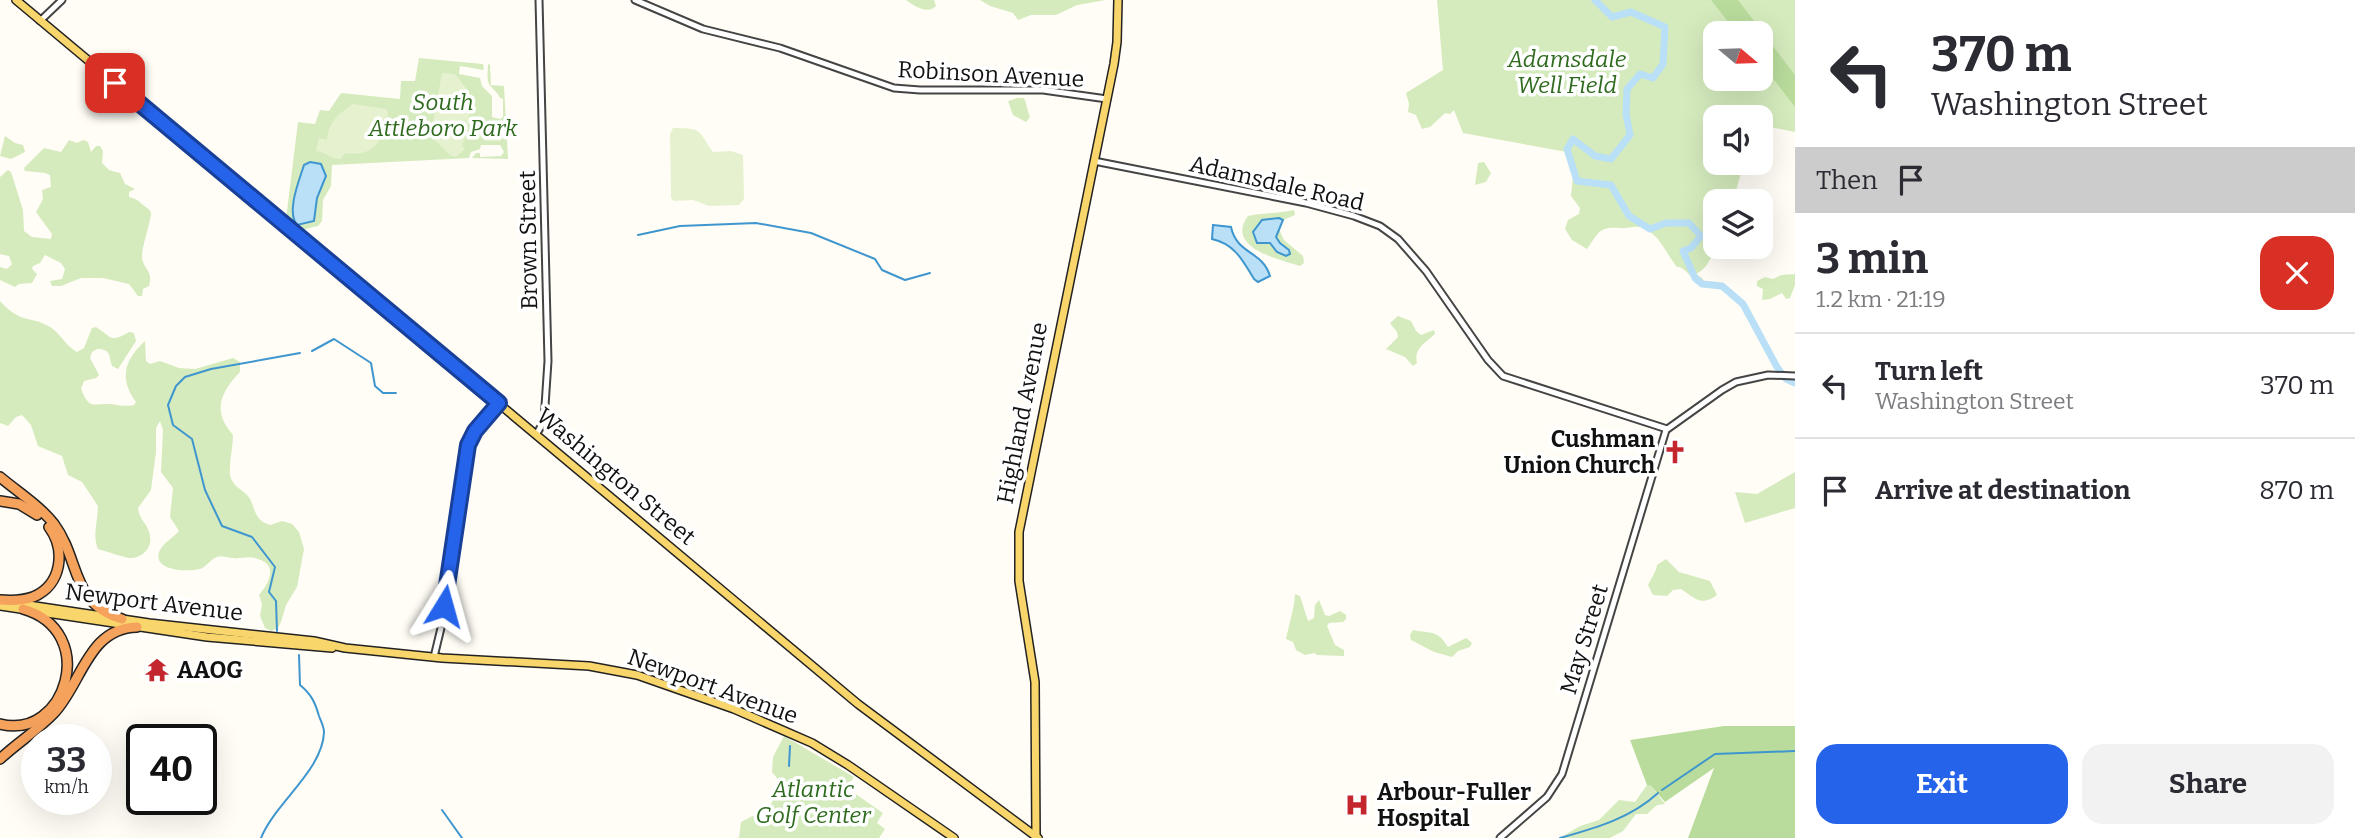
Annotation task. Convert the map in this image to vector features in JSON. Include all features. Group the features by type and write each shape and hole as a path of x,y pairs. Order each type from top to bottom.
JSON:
{"highway":[{"path":"0,477 54,524 65,542 89,600 101,610 122,619"},
{"path":"0,501 19,504 37,515 54,535 60,555 56,574 43,591 24,599 0,600"},
{"path":"0,724 21,726 39,718 57,699 66,677 67,657 58,632 43,618 23,609"},
{"path":"0,759 57,710 104,637 120,628 136,626"}],"main road":[{"name":"Washington Street","path":"16,0 858,704 1037,838"},
{"name":"Highland Avenue","path":"1037,838 1035,682 1019,581 1018,539 1107,99 1116,50 1118,0"},
{"name":"Newport Avenue","path":"0,600 345,648"},
{"name":"Newport Avenue","path":"0,606 297,646 589,666 637,676 734,709 812,743 954,838"}],"street":[{"path":"40,21 62,0"},
{"name":"Brown Street","path":"536,435 544,421 548,361 539,0"},
{"name":"Robinson Avenue","path":"635,0 703,29 780,48 894,88 1051,91 1107,99"},
{"name":"Adamsdale Road","path":"1094,161 1306,204 1375,223 1394,235 1407,249 1434,282 1488,360 1503,376 1667,429"},
{"path":"1667,429 1729,385 1751,378 1795,376"},
{"path":"434,657 441,628 468,445 475,431 499,403"},
{"name":"May Street","path":"1500,838 1547,797 1562,774 1667,429"}],"green space":[{"path":"906,0 934,0 936,6 925,10"},
{"path":"980,0 1106,0 1077,5 1056,15 1031,15 1018,20 1013,13"},
{"name":"Adamsdale Well Field","path":"1437,0 1795,0 1795,132 1773,127 1773,105 1703,105 1703,175 1741,175 1736,189 1703,189 1703,259 1710,259 1696,274 1707,286 1702,287 1685,270 1676,266 1657,238 1648,230 1634,227 1604,229 1587,249 1572,240 1565,229 1568,220 1579,214 1580,208 1571,196 1573,176 1567,152 1463,133 1454,110 1450,114 1445,113 1430,127 1422,129 1416,115 1408,112 1406,93 1443,70"},
{"path":"1711,0 1738,0 1754,21 1728,21"},
{"path":"1773,46 1795,75 1795,107 1773,79"},
{"name":"South Attleboro Park","path":"419,58 483,64 484,70 460,66 459,74 480,78 482,86 492,96 492,117 500,119 503,117 503,99 489,83 488,64 490,65 491,85 504,86 508,159 472,158 476,153 480,153 480,157 501,156 504,152 500,145 481,145 480,149 471,152 469,158 332,165 331,186 323,200 322,221 318,226 301,230 286,219 298,122 315,124 320,110 329,111 341,93 400,99 401,81 415,81"},
{"path":"442,73 455,74 469,92 469,123 462,146 465,149 456,157 450,155 436,141 432,129"},
{"path":"1017,98 1025,100 1030,117 1026,122 1013,115 1008,101"},
{"path":"353,104 386,109 388,112 387,125 373,148 355,154 345,153 341,159 316,151 319,138 327,140 335,119"},
{"path":"483,122 501,122 501,141 484,141"},
{"path":"673,128 699,132 713,152 731,151 743,155 744,199 739,205 709,206 693,200 674,201 671,198 670,134"},
{"path":"5,136 23,145 25,152 11,159 0,156"},
{"path":"69,140 77,143 83,140 88,142 91,152 96,146 100,146 103,151 102,163 109,170 120,173 125,184 135,189 129,192 129,197 150,212 142,255 150,280 149,286 143,289 142,296 138,296 129,284 103,278 81,278 61,286 52,286 50,281 62,279 65,269 61,263 45,255 40,263 33,266 32,269 37,274 32,283 15,287 0,280 0,267 7,269 12,264 9,256 0,254 0,177 8,170 11,172 23,210 24,231 32,237 51,239 52,234 36,212 43,199 42,190 51,187 50,175 25,171 24,168 44,148 61,152"},
{"path":"1484,162 1491,173 1486,182 1475,185 1478,163"},
{"path":"1294,210 1295,215 1283,220 1262,220 1253,232 1270,243 1277,252 1289,250 1276,237 1279,229 1284,240 1303,256 1304,263 1300,266 1257,250 1248,244 1243,236 1243,227 1248,216"},
{"path":"1795,274 1795,285 1790,298 1786,299 1782,293 1762,300 1763,289 1757,286 1757,281 1765,277 1773,279 1781,275"},
{"path":"0,301 15,314 53,329 77,352 84,348 92,328 96,327 115,338 129,332 134,333 136,341 118,369 112,366 105,350 97,349 92,352 90,358 99,375 84,381 81,389 92,404 134,405 136,402 127,385 126,370 132,355 145,341 146,361 150,364 160,361 179,368 195,369 233,358 240,362 240,372 228,387 221,402 222,418 233,435 231,478 250,499 260,519 270,525 282,521 292,524 299,532 304,549 297,587 286,605 278,628 271,631 265,628 260,616 262,604 259,595 270,574 270,569 263,561 252,557 219,556 202,568 194,570 172,568 160,562 160,550 179,531 170,517 173,488 161,472 163,430 160,421 156,428 151,490 138,508 149,532 149,546 140,556 130,558 98,549 95,533 98,506 82,482 68,475 62,456 38,446 31,425 22,415 16,417 8,426 0,423"},
{"path":"1398,316 1411,321 1421,335 1434,330 1435,334 1418,350 1417,363 1413,366 1405,357 1386,349 1398,337 1390,323"},
{"path":"1795,472 1795,508 1745,523 1735,492 1757,494"},
{"path":"1666,559 1679,572 1710,581 1717,595 1702,601 1681,589 1673,590 1667,596 1653,595 1648,585 1657,565"},
{"path":"1295,594 1300,596 1308,621 1314,618 1315,605 1319,600 1325,615 1340,611 1346,615 1343,622 1329,623 1327,626 1335,645 1344,650 1344,656 1314,653 1305,655 1296,650 1293,642 1286,639"},
{"path":"1413,630 1437,635 1448,647 1466,638 1472,643 1470,647 1458,651 1452,657 1434,652 1411,640"},
{"path":"1724,726 1795,726 1795,838 1688,838 1714,768 1665,802 1647,785 1630,740"},
{"name":"Atlantic Golf Center","path":"784,736 854,777 847,788 883,813 877,823 885,829 879,838 739,838 741,822 770,807 780,782 772,772 773,757"},
{"path":"1647,785 1651,786 1665,804 1657,805 1647,814 1636,814 1623,831 1610,838 1564,838 1563,836 1580,826 1599,820 1619,800 1635,802"}],"water":[{"path":"310,162 321,164 326,176 317,198 314,221 297,225 293,212 294,196 304,165"},
{"path":"1262,220 1283,220 1276,237 1289,250 1290,254 1286,256 1277,252 1270,243 1257,243 1253,232"},
{"path":"1213,225 1231,227 1238,243 1261,261 1270,276 1258,282 1254,279 1232,249 1212,239"}],"waterway":[{"path":"1595,0 1612,17 1631,12 1665,27 1663,64 1653,78 1640,74 1627,89 1626,114 1630,135 1611,159 1595,156 1573,139 1567,149 1577,181 1611,185 1629,216 1650,229 1666,223 1689,223 1701,236 1691,248 1683,251 1695,278 1702,284 1722,286 1743,304 1777,367 1786,379 1795,383"},
{"path":"638,235 680,226 756,223 811,233 875,259 882,270 905,280 930,273"},
{"path":"312,351 334,339 371,363 375,386 383,393 396,393"},
{"path":"277,631 276,601 269,592 275,567 252,537 222,526 205,490 192,439 173,425 168,405 176,386 185,377 211,369 300,353"},
{"path":"261,838 316,760 322,746 324,732 316,707 300,685 299,655"},
{"path":"789,766 790,746"},
{"path":"1662,790 1715,754 1795,751"},
{"path":"1560,838 1625,816 1658,793"},
{"path":"442,810 462,838"}],"place":[{"name":"Cushman Union Church","path":"1675,452"},
{"name":"AAOG","path":"157,670"},
{"name":"Arbour-Fuller Hospital","path":"1357,805"}],"route":[{"path":"115,83 499,403 475,431 468,445 444,606"}]}
